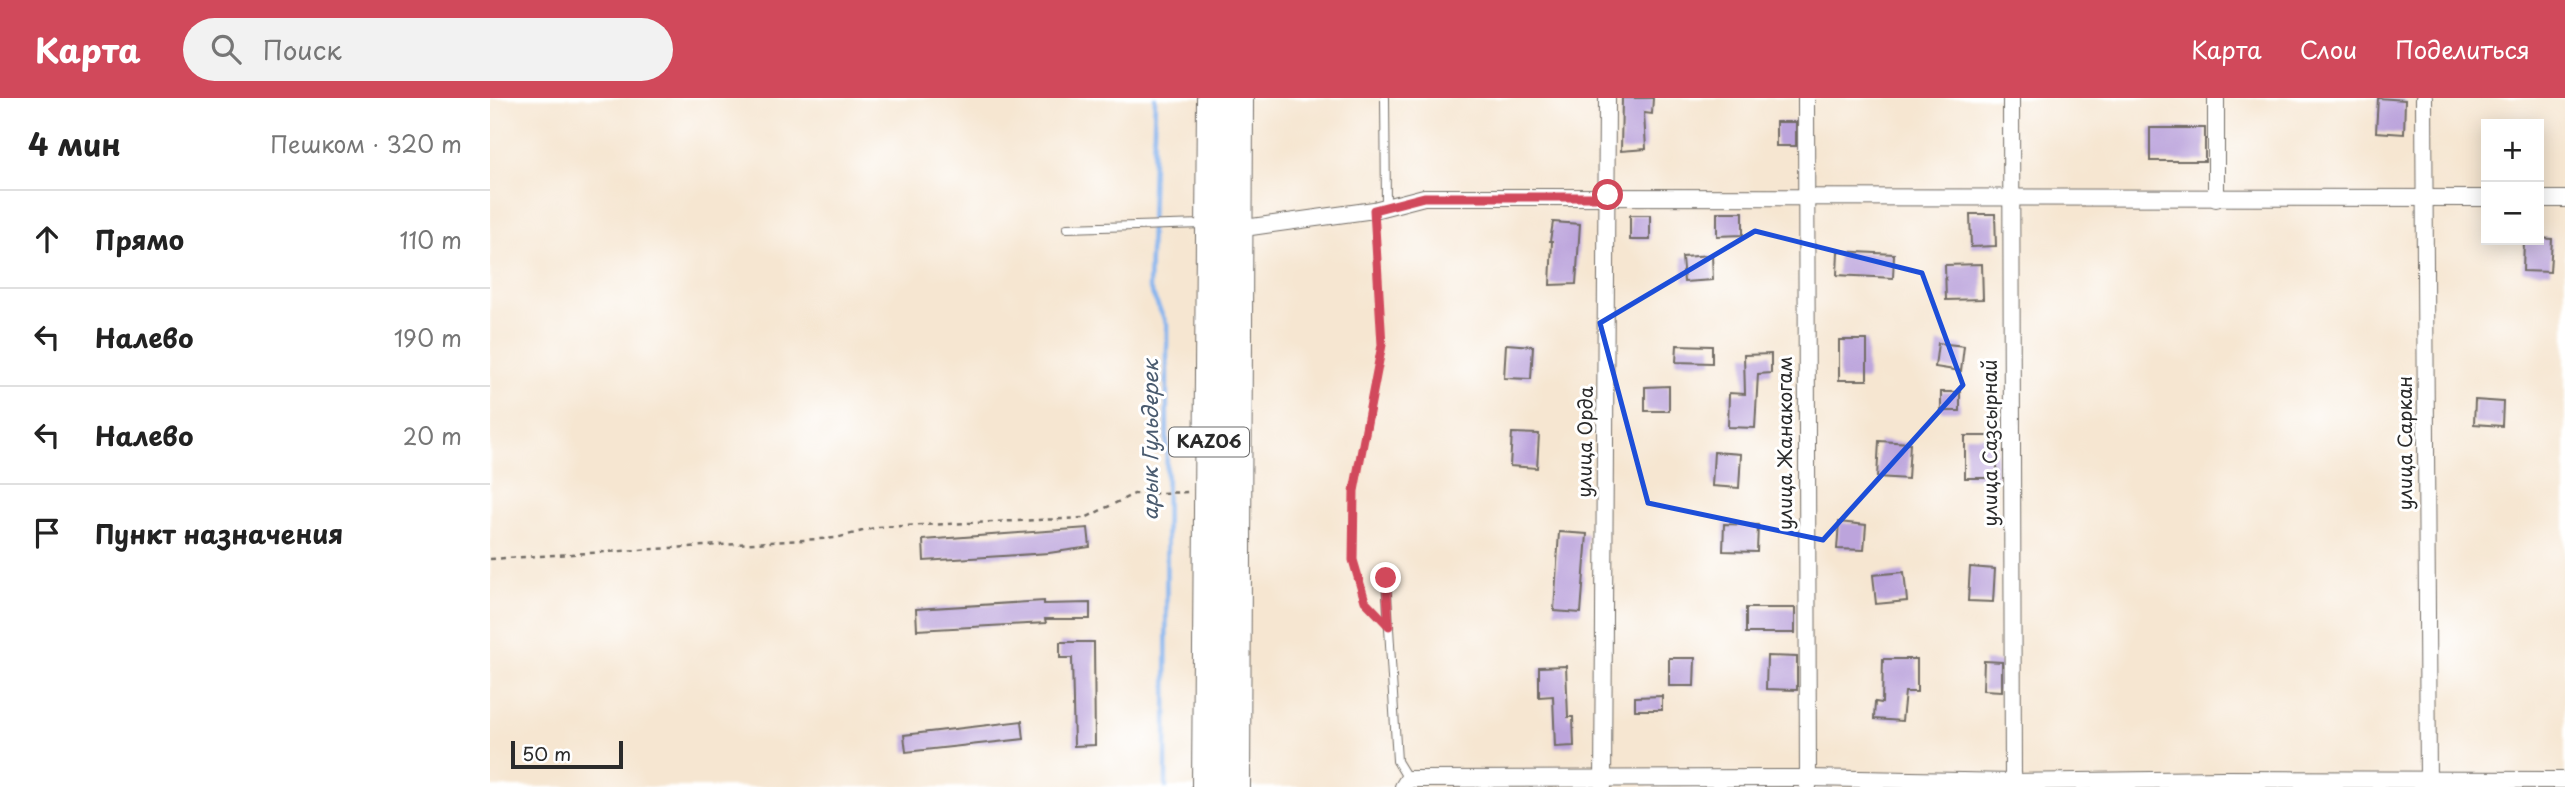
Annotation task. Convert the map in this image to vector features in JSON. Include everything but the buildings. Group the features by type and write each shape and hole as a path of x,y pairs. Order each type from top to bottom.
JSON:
{"highway":[{"name":"KАZ06","path":"1212,98 1224,226 1235,787"},
{"name":"KАZ06","path":"1208,787 1209,491 1224,226 1238,98"}],"street":[{"name":"улица Орда","path":"1603,783 1608,98"},
{"name":"улица Жанакогам","path":"1806,98 1808,782"},
{"name":"улица Сазсырнай","path":"2011,98 2013,784"},
{"path":"2216,98 2216,199"},
{"name":"улица Саркан","path":"2424,98 2428,783"},
{"path":"1224,226 1380,208 1424,197 2481,198"},
{"path":"2544,199 2565,199"},
{"path":"1406,783 2428,783 2565,780"}],"lane":[{"path":"1380,208 1385,98"},
{"path":"1067,228 1224,226"},
{"path":"1386,578 1397,761 1406,783"}],"path":[{"path":"1380,208 1382,345 1354,491 1353,560 1365,601 1389,626"},
{"path":"490,559 836,538 878,527 1085,518 1134,494 1209,491"}],"highlighted area":[{"path":"1755,231 1922,273 1963,385 1823,540 1648,503 1600,323"}],"waterway":[{"name":"арык Гульдерек","path":"1155,98 1149,287 1167,325 1166,787"}],"route":[{"path":"1386,578 1389,626 1365,601 1353,560 1354,491 1382,345 1374,210 1424,197 1608,195"}]}
